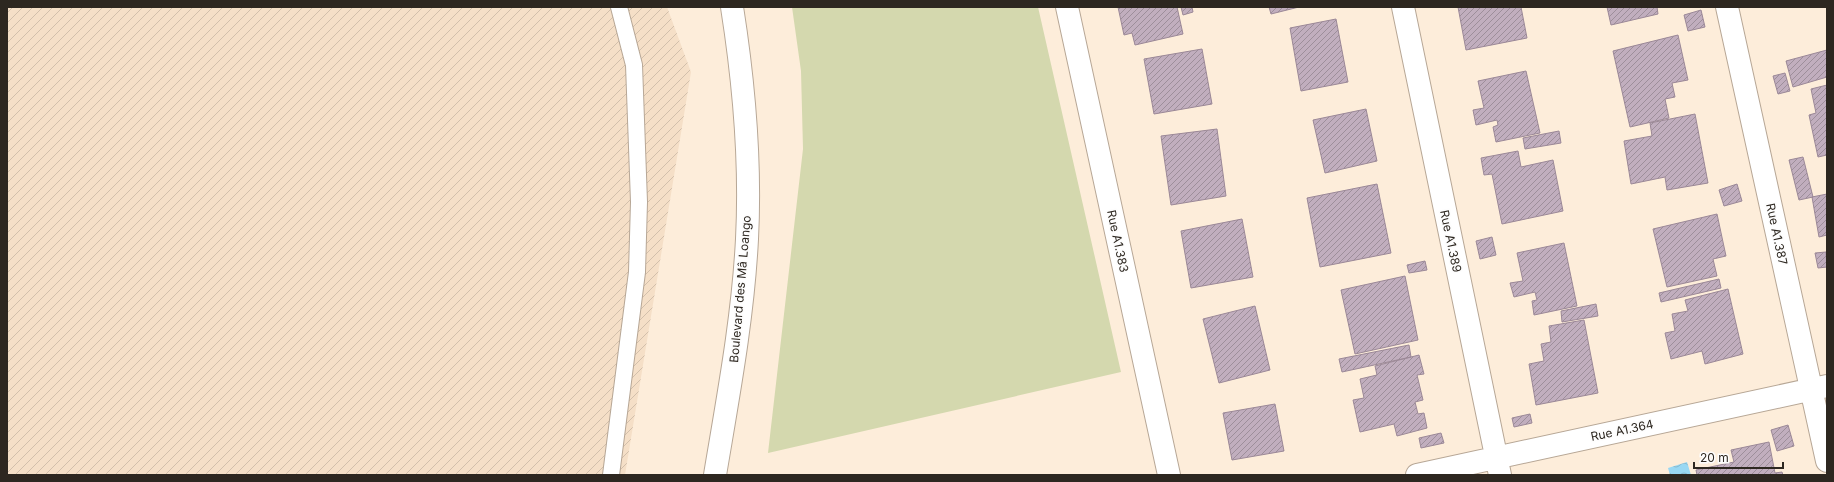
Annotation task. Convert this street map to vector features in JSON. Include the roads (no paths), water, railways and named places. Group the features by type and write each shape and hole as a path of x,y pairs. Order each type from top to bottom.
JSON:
{"street":[{"name":"Boulevard des Mâ Loango","path":"715,475 736,349 747,239 748,154 740,60 732,7"},
{"name":"Rue A1.383","path":"1067,7 1169,475"},
{"name":"Rue A1.389","path":"1402,7 1498,466"},
{"name":"Rue A1.387","path":"1727,7 1819,388 1827,461"},
{"name":"Rue A1.364","path":"1417,475 1498,466 1819,388"}],"lane":[{"path":"611,475 637,272 639,202 634,65 619,7"}],"water":[{"path":"1687,462 1691,475 1670,475 1668,468"}]}
